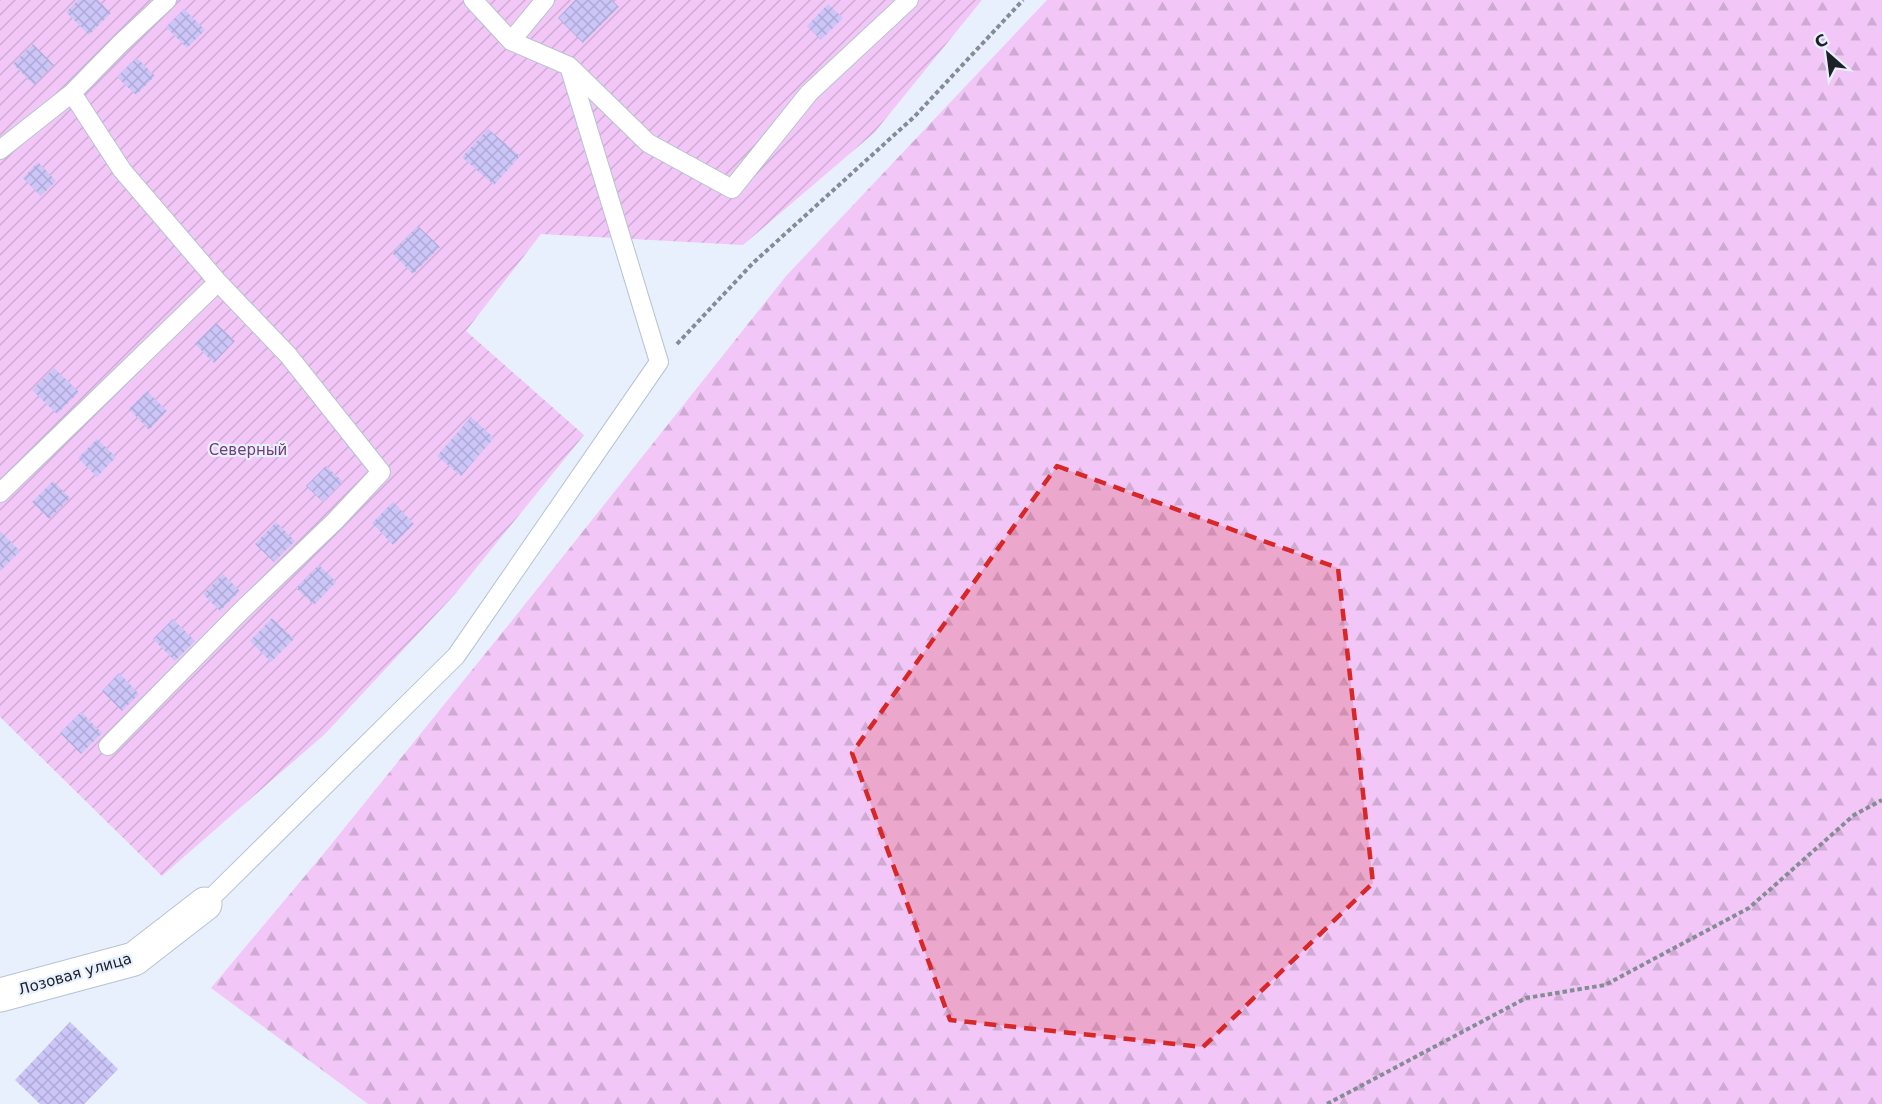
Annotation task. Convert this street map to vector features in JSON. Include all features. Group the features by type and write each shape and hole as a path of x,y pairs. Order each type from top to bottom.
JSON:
{"street":[{"name":"Лозовая улица","path":"0,995 134,959 206,904"}],"lane":[{"path":"0,150 72,93 167,0"},
{"path":"473,0 511,41 569,66 648,144 732,189 809,93 909,0"},
{"path":"511,41 545,0"},
{"path":"206,904 456,656 659,362 569,66"},
{"path":"72,93 122,170 218,282 288,354 381,472 335,521 240,612 108,746"},
{"path":"0,493 218,282"}],"path":[{"path":"659,362 753,263 914,117 1023,0"},
{"path":"1327,1104 1526,998 1605,985 1749,908 1854,815 1882,800"}],"highlighted area":[{"path":"1057,466 1338,568 1373,883 1203,1047 950,1020 852,753"}],"green space":[{"name":"Северный","path":"0,0 982,0 874,133 743,245 541,234 466,331 584,435 456,593 325,734 162,876 0,717"},
{"path":"1047,0 1882,0 1882,1104 368,1104 211,988 325,852 514,618 786,276"}],"building":[{"path":"78,0 98,0 111,13 89,35 66,12"},
{"path":"575,0 612,0 619,7 583,43 558,18"},
{"path":"828,4 843,18 821,40 807,26"},
{"path":"184,9 205,30 187,48 166,27"},
{"path":"33,44 54,65 34,85 13,64"},
{"path":"137,58 155,76 136,95 117,77"},
{"path":"488,129 520,156 494,185 462,157"},
{"path":"38,162 56,181 41,196 23,178"},
{"path":"418,226 440,247 413,274 392,253"},
{"path":"216,323 235,341 214,363 195,344"},
{"path":"54,368 79,392 57,414 32,390"},
{"path":"147,391 167,411 149,430 129,409"},
{"path":"471,417 494,438 461,476 437,456"},
{"path":"97,439 116,457 97,477 78,458"},
{"path":"326,466 343,482 323,502 306,486"},
{"path":"53,481 70,498 49,519 32,502"},
{"path":"393,502 414,524 393,545 372,523"},
{"path":"276,522 295,541 274,562 255,544"},
{"path":"0,531 20,551 0,571"},
{"path":"319,565 336,582 314,605 296,588"},
{"path":"223,574 240,591 220,611 203,594"},
{"path":"272,618 294,639 271,662 250,641"},
{"path":"173,619 195,641 175,661 153,639"},
{"path":"119,673 139,694 122,711 102,691"},
{"path":"81,712 102,733 81,754 60,733"},
{"path":"70,1022 118,1069 84,1104 40,1104 15,1080"}]}
